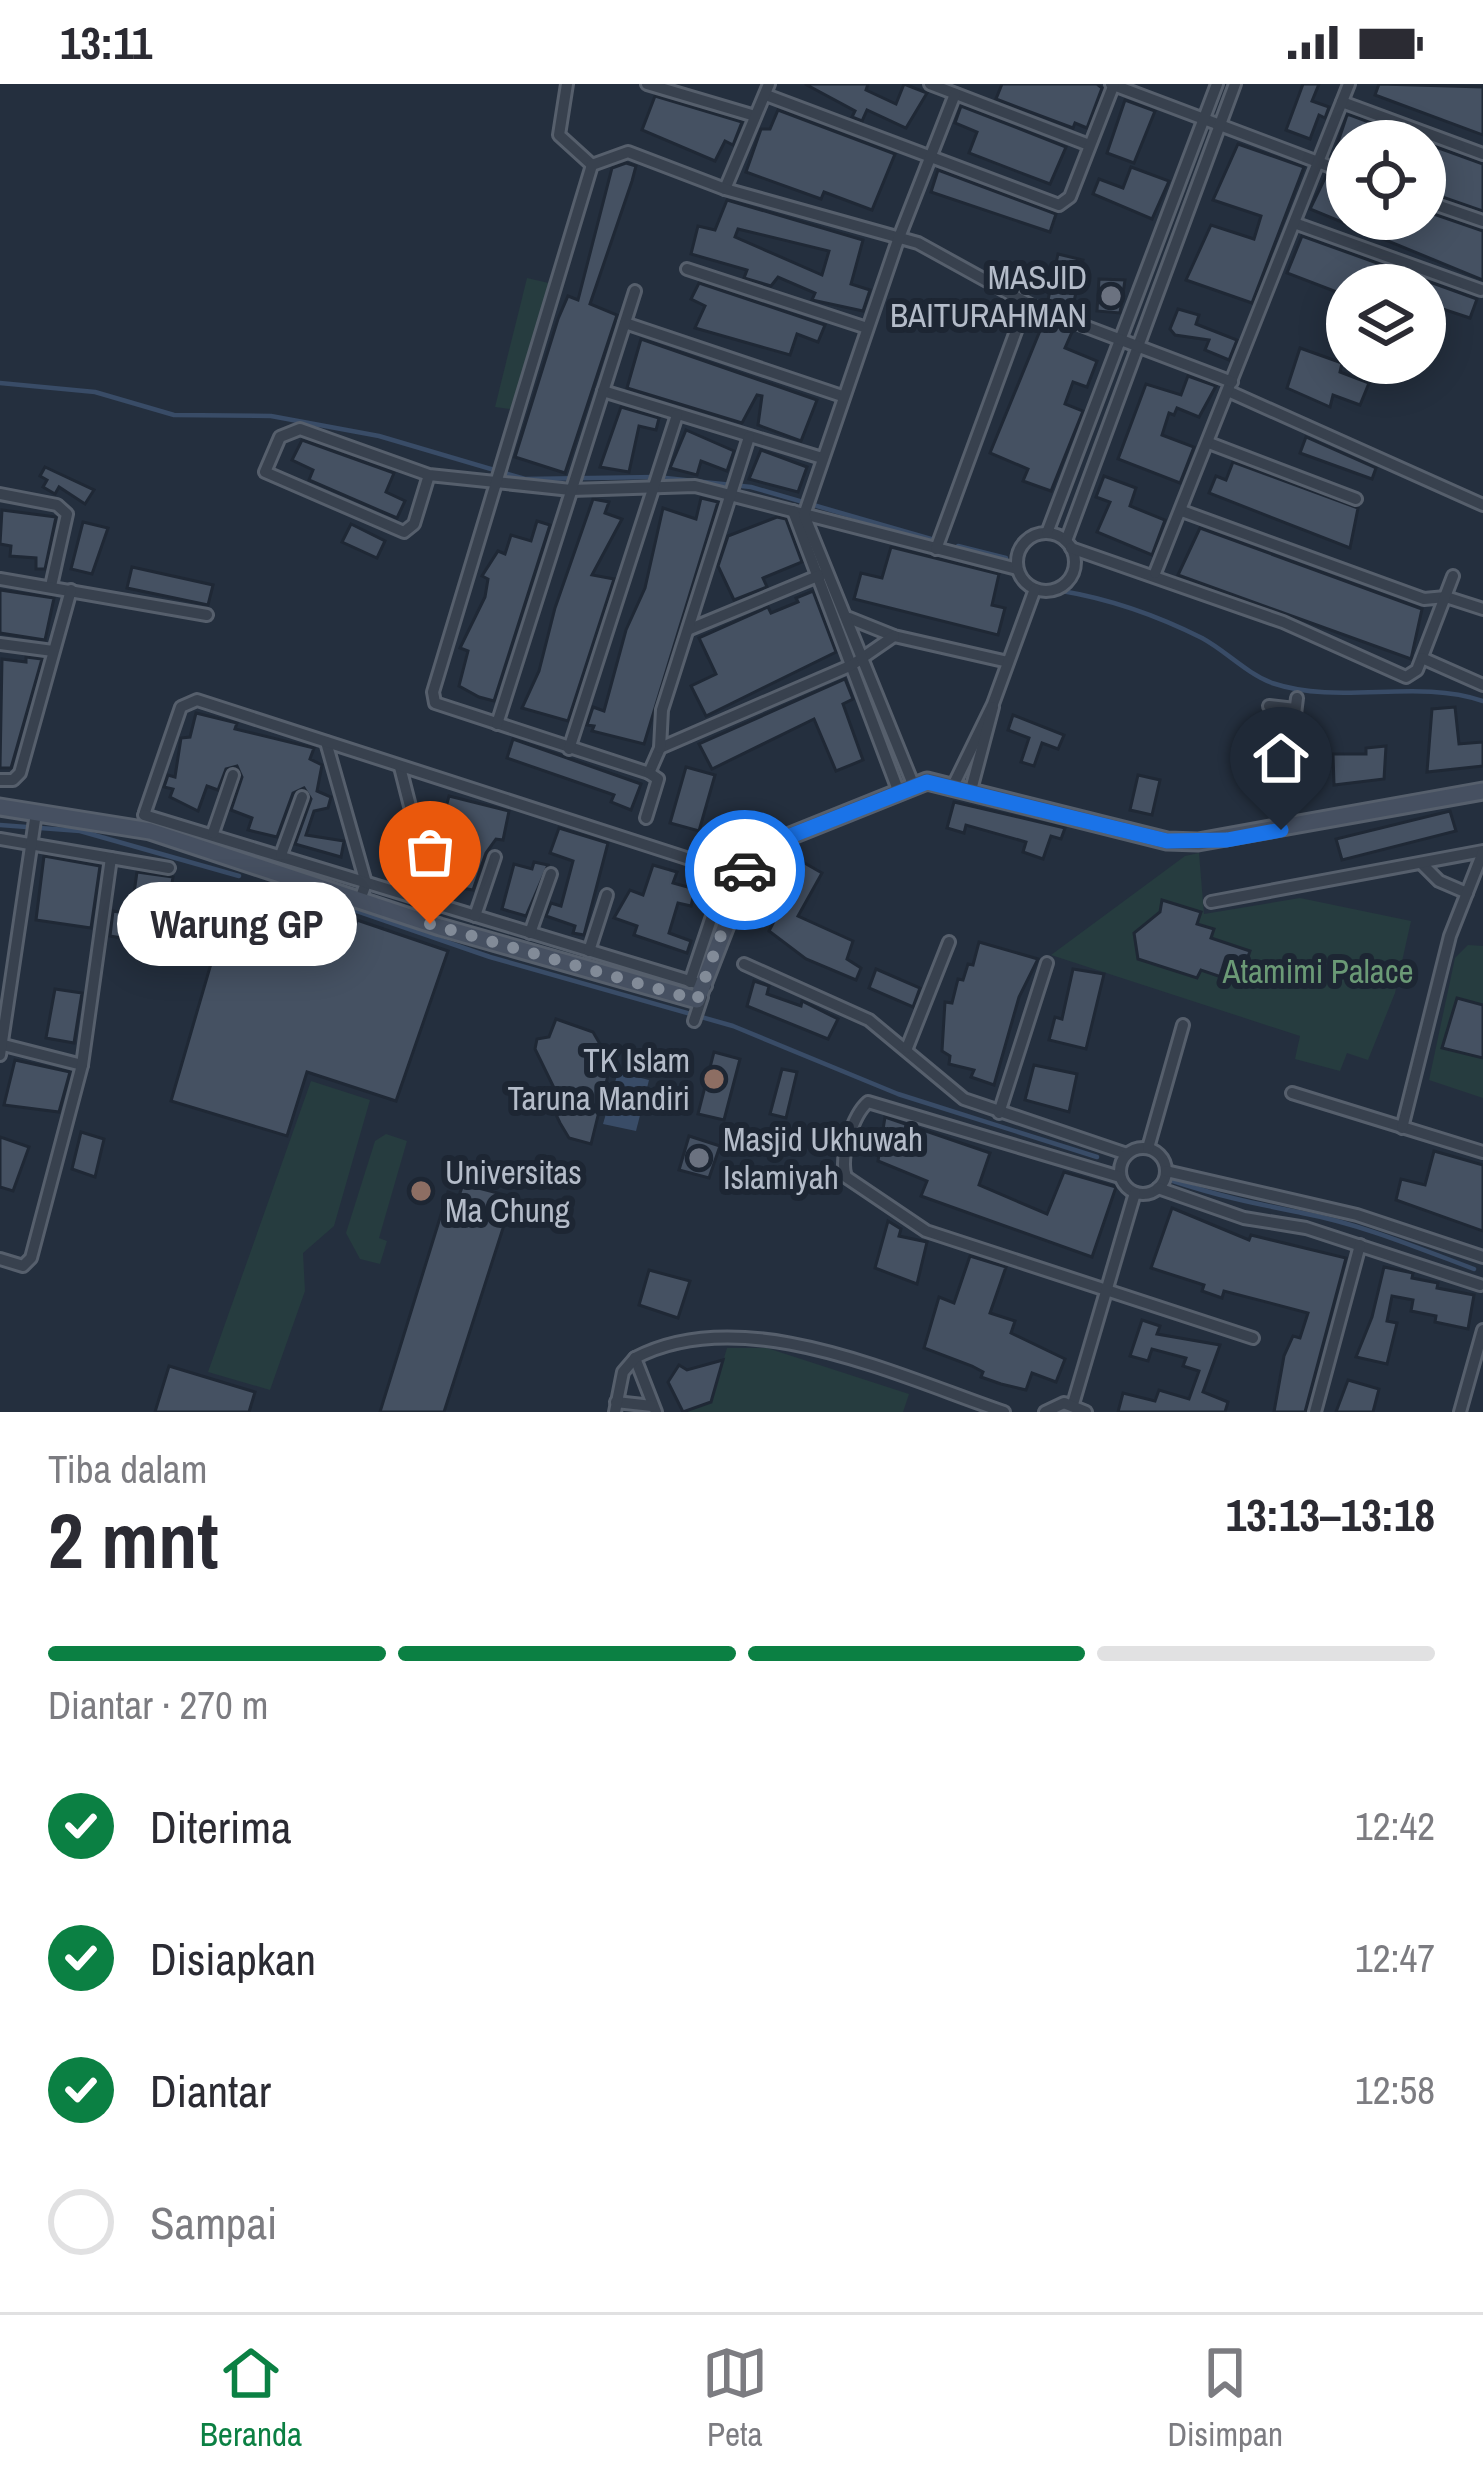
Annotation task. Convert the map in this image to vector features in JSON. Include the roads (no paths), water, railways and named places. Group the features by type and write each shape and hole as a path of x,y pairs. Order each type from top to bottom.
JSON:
{"street":[{"path":"567,84 559,135 592,165"},
{"path":"647,84 755,116"},
{"path":"930,84 1089,145"},
{"path":"724,188 768,89 1059,205 1070,197 1113,84 1326,166"},
{"path":"1017,569 1023,543 1047,532 1217,84"},
{"path":"429,475 414,524 404,532 265,472 280,437 300,429 429,475 451,473 499,482 657,480 729,492 1017,569 1035,589 1051,590 1065,584 1074,571 1069,544 1096,460 1235,84"},
{"path":"1156,573 1349,84"},
{"path":"913,785 852,664 802,510 955,94"},
{"path":"1342,102 1483,154"},
{"path":"592,165 628,152 724,188 918,243 1034,307 1138,342 1483,505"},
{"path":"592,165 432,698 649,773 658,779 646,818"},
{"path":"1446,208 1483,221"},
{"path":"1297,224 1480,290"},
{"path":"687,268 867,328"},
{"path":"497,724 635,291"},
{"path":"936,549 1024,313 1034,307"},
{"path":"625,322 842,396"},
{"path":"603,391 823,458"},
{"path":"569,749 677,415"},
{"path":"649,773 660,748 662,710 749,437"},
{"path":"1209,443 1356,499"},
{"path":"1078,453 1096,460"},
{"path":"0,494 56,505 67,514 51,586"},
{"path":"1182,511 1424,599 1446,597 1483,609"},
{"path":"1047,532 1406,676 1417,670 1453,576"},
{"path":"690,629 825,573"},
{"path":"825,573 866,657 913,785"},
{"path":"0,579 207,615"},
{"path":"963,787 994,720 993,704 1035,589"},
{"path":"0,780 14,780 20,773 71,590"},
{"path":"849,618 894,636 1008,662"},
{"path":"660,748 852,664 894,636"},
{"path":"0,644 53,651"},
{"path":"1421,658 1483,685"},
{"path":"143,820 181,707 190,700 736,870"},
{"path":"1269,706 1296,704 1281,830"},
{"path":"326,742 363,892"},
{"path":"400,766 436,905 430,924"},
{"path":"213,833 233,775"},
{"path":"698,999 736,870 765,846 913,785 963,787 1167,841 1227,840 1483,790"},
{"path":"280,854 302,797"},
{"path":"0,807 111,858 169,868"},
{"path":"143,820 363,892 436,905 589,951 698,999"},
{"path":"0,839 35,827 143,820 213,833 280,854 430,924 698,999"},
{"path":"35,827 1,1048 82,1065"},
{"path":"1210,902 1483,852"},
{"path":"1402,1128 1450,936 1483,852"},
{"path":"475,916 495,857"},
{"path":"0,1259 23,1266 31,1258 82,1065 111,858"},
{"path":"1422,864 1439,881 1467,893"},
{"path":"530,933 550,874"},
{"path":"589,951 607,895"},
{"path":"907,1048 949,942"},
{"path":"999,1113 1046,963"},
{"path":"744,964 869,1020 964,1099 1127,1154 1148,1148 1159,1154 1166,1171 1158,1188"},
{"path":"1148,1148 1184,1025"},
{"path":"1292,1093 1483,1153"},
{"path":"1135,1192 1120,1177 868,1102 858,1113 842,1167 846,1177 915,1226 1253,1338"},
{"path":"1120,1177 1127,1154"},
{"path":"1166,1171 1357,1215 1483,1257"},
{"path":"1135,1192 1158,1188 1244,1218 1360,1244 1482,1284"},
{"path":"1073,1404 1135,1192"},
{"path":"1315,1412 1360,1244"},
{"path":"1460,1412 1483,1330"},
{"path":"635,1358 654,1409 615,1407 623,1372 635,1358 725,1336 774,1338 1004,1412"},
{"path":"1045,1412 1073,1404 1086,1412"}],"water":[{"path":"618,1072 649,1080 636,1131 603,1124"}],"waterway":[{"path":"0,383 95,392 174,415 271,416 379,436 525,479 656,477 751,487 931,539"},
{"path":"958,546 1006,558"},
{"path":"1062,591 1168,622 1272,683 1325,692 1431,692 1483,701"},
{"path":"0,825 80,831 239,876"},
{"path":"325,900 490,957 733,1026 898,1094 1097,1157"},
{"path":"1173,1181 1346,1223 1474,1269"}],"place":[{"name":"MASJID BAITURAHMAN","path":"1111,296"},
{"name":"Warung GP","path":"430,924"},
{"name":"TK Islam Taruna Mandiri","path":"714,1079"},
{"name":"Masjid Ukhuwah Islamiyah","path":"699,1158"},
{"name":"Universitas Ma Chung","path":"421,1191"}],"park label":[{"name":"Atamimi Palace","path":"1318,971"}]}
